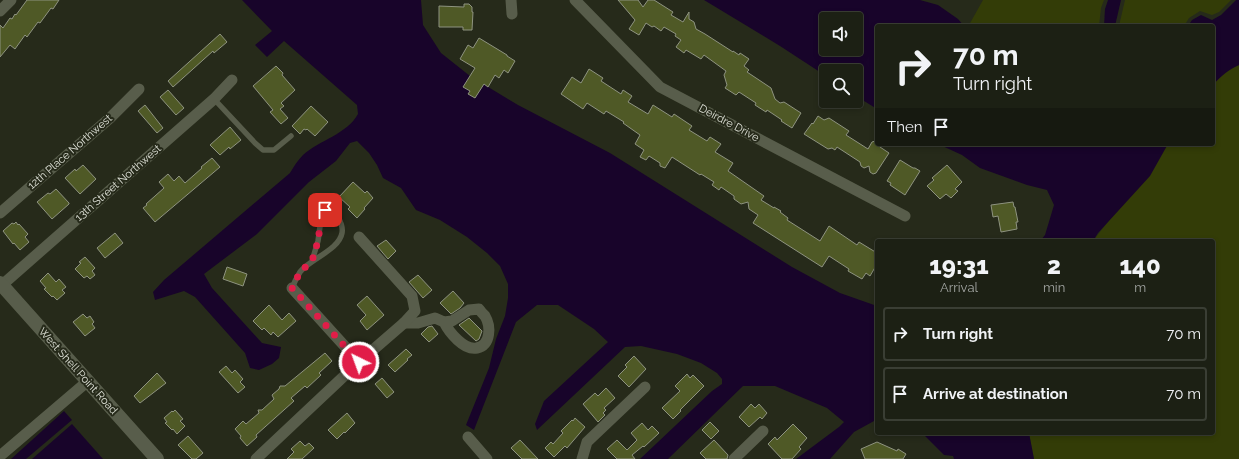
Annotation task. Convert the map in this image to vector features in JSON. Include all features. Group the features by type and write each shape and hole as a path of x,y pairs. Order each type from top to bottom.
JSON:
{"street":[{"path":"0,11 11,0"},
{"path":"511,0 512,14"},
{"name":"Deirdre Drive","path":"575,0 660,87 905,216"},
{"name":"13th Street Northwest","path":"1,284 214,99 232,80"},
{"name":"12th Place Northwest","path":"0,213 110,118 139,89"},
{"path":"256,459 359,362 404,323 415,311 412,296 359,237"},
{"name":"West Shell Point Road","path":"1,284 157,459"},
{"path":"292,288 359,362"},
{"path":"404,323 418,323 435,318 444,322 454,336 461,343 469,347 480,347 487,340 489,328 486,317 478,309 469,310 452,321 444,322"},
{"path":"0,456 88,381"},
{"path":"582,459 586,442 645,387"},
{"path":"734,459 763,431"},
{"path":"468,437 488,459"}],"lane":[{"path":"214,99 263,150 274,150 291,136"},
{"path":"292,288 300,272 338,242 342,234 342,226 333,212 329,210 322,212 318,241 312,261"}],"green space":[{"path":"983,0 1104,0 1101,8 1099,24 970,24"},
{"path":"1125,0 1231,0 1219,12 1212,15 1200,11 1189,18 1185,24 1119,24"},
{"path":"1239,65 1239,459 1034,459 1029,435 1215,435 1215,239 1095,239 1166,146 1215,146 1215,83 1225,73"}],"shaded area":[{"path":"242,0 421,0 423,25 441,53 470,76 518,105 610,153 792,267 840,293 875,305 875,421 854,432 830,459 796,459 844,422 827,408 775,386 743,386 668,459 640,459 712,391 722,384 722,379 717,373 701,363 677,354 641,346 625,347 537,430 535,424 544,401 608,342 594,329 558,305 537,305 516,322 474,430 466,425 489,368 496,339 505,316 508,298 508,284 500,266 487,253 467,237 440,220 416,210 401,188 383,178 369,153 357,141 350,143 336,161 309,182 257,234 204,274 212,288 262,343 281,347 279,358 272,364 259,370 250,368 245,353 195,297 184,291 155,300 153,292 164,280 290,173 303,155 347,127 358,114 357,105 284,41 267,57 255,45 272,31"},
{"path":"704,0 920,0 938,5 958,19 962,24 875,24 875,108 863,100 863,64 819,64 819,71"},
{"path":"1108,0 1121,0 1115,24 1104,24 1105,9"},
{"path":"1236,0 1239,0 1239,65 1215,83 1215,24 1189,24 1192,20 1201,15 1212,20 1221,15"},
{"path":"942,146 1167,146 1150,176 1094,239 1042,239 1045,235 1054,205 1047,190 1027,185 980,168 962,155"},
{"path":"64,411 72,420 26,459 11,459"},
{"path":"72,424 103,459 32,459"},
{"path":"924,435 1029,435 1034,459 954,459 953,456 944,455"}],"building":[{"path":"27,0 59,0 40,23 38,22 27,37 25,35 15,49 10,45 0,57 0,25 3,28 10,18 12,19 15,14 16,15"},
{"path":"618,0 638,0 643,7 648,0 654,0 673,12 671,15 683,22 689,12 689,19 694,22 696,29 733,52 739,55 740,53 749,59 744,66 749,70 747,72 771,88 775,99 780,103 784,102 801,113 792,128 767,110 766,112 755,105 756,103 739,92 736,95 725,88 727,85 724,75 726,71 704,55 701,59 686,50 684,53 676,47 681,40 675,36 676,34 664,27 661,31 646,23 639,35 629,29 635,20"},
{"path":"464,4 469,4 472,7 472,30 463,30 463,27 439,27 439,6 464,7"},
{"path":"220,34 227,42 214,53 213,51 173,87 168,81"},
{"path":"479,38 515,61 508,73 504,70 499,78 495,75 488,87 484,84 475,98 468,94 470,91 463,87 475,68 460,59 468,45 473,48"},
{"path":"276,66 295,90 281,103 284,106 280,109 288,118 281,124 270,112 273,110 253,86"},
{"path":"589,69 603,78 601,81 621,94 623,90 632,96 628,102 648,114 653,105 672,117 674,114 692,126 689,130 707,141 710,137 721,144 715,152 733,163 728,171 764,196 761,200 781,211 780,212 788,218 787,220 820,241 829,226 857,245 859,242 875,252 875,267 870,276 866,273 862,279 848,271 849,269 829,256 822,267 753,223 758,215 749,209 748,202 741,204 734,199 734,196 721,187 719,190 712,185 714,182 672,157 665,168 660,166 660,163 649,156 646,160 640,157 644,150 635,144 640,135 623,123 624,122 606,111 604,114 587,103 583,109 561,94 572,77 581,83"},
{"path":"168,90 184,108 176,115 160,97"},
{"path":"145,105 163,128 157,133 138,111"},
{"path":"311,106 328,122 315,136 307,129 304,129 300,134 292,126"},
{"path":"818,116 824,120 829,118 849,131 846,135 868,149 872,142 875,141 875,146 880,146 889,153 876,173 873,174 870,172 869,166 864,168 861,166 860,162 837,147 835,150 832,148 828,149 804,134 812,123 813,124"},
{"path":"230,127 241,140 230,149 229,147 220,155 210,145"},
{"path":"212,158 220,167 155,222 143,208 164,188 159,182 168,174 174,181 179,176 185,183"},
{"path":"900,160 920,171 905,195 890,185 891,183 887,181"},
{"path":"83,165 96,179 80,194 65,178 75,169 76,171"},
{"path":"947,165 962,182 955,189 958,191 951,198 946,194 940,199 927,186 934,180 932,178"},
{"path":"353,182 365,193 367,191 373,198 357,218 348,209 350,207 339,197"},
{"path":"56,189 69,204 52,219 37,202 48,193 50,194"},
{"path":"1013,202 1018,222 1016,222 1017,229 1001,232 998,216 993,217 991,205"},
{"path":"16,222 28,234 25,237 29,242 20,250 14,243 13,244 3,231 12,223 14,224"},
{"path":"115,233 123,243 105,258 97,248"},
{"path":"386,240 396,251 388,259 377,246"},
{"path":"85,257 95,268 92,271 95,275 90,279 87,276 84,278 75,269 81,263 79,262"},
{"path":"227,267 247,274 243,286 223,279"},
{"path":"48,273 56,282 59,279 66,287 62,290 65,293 57,300 44,289 46,288 40,281"},
{"path":"418,275 432,290 423,298 409,282"},
{"path":"453,291 464,303 460,308 451,314 440,303"},
{"path":"367,296 384,315 367,330 360,321 366,315 357,305"},
{"path":"269,305 282,320 289,313 296,321 278,337 273,332 271,335 264,328 262,330 253,321"},
{"path":"83,314 87,318 90,316 94,322 92,324 95,328 85,336 73,322"},
{"path":"469,318 482,331 479,339 476,341 459,325"},
{"path":"432,326 438,334 429,342 421,334 428,327"},
{"path":"406,349 412,355 395,372 388,365"},
{"path":"325,353 332,361 319,373 321,375 307,388 305,386 291,398 294,401 256,435 257,437 247,446 235,429 243,421 246,424 259,413 258,410 262,410 274,399 272,395 279,389 280,386 285,386"},
{"path":"634,356 646,369 629,387 618,376 627,367 625,365"},
{"path":"226,366 232,373 235,370 243,379 240,382 245,387 238,393 219,372"},
{"path":"157,373 166,383 140,403 134,396"},
{"path":"687,374 690,378 693,375 704,386 673,419 662,408 680,391 675,386"},
{"path":"382,378 394,392 387,398 375,384"},
{"path":"606,388 615,398 604,408 606,410 603,413 605,415 598,422 583,404 595,393 598,396"},
{"path":"751,404 755,408 759,404 767,413 762,419 760,417 749,427 739,417"},
{"path":"175,410 183,419 180,421 185,426 177,434 165,423 167,422 164,418"},
{"path":"347,413 355,423 337,439 328,430"},
{"path":"575,418 585,427 567,448 565,446 554,457 545,448 551,442 553,444 563,433 561,431"},
{"path":"710,422 719,431 711,439 702,430"},
{"path":"642,423 648,430 652,426 659,433 644,447 643,446 632,455 635,459 617,459 607,449 617,440 627,450 637,440 631,433"},
{"path":"793,424 807,438 799,447 801,449 792,459 782,459 768,444 775,437 777,440"},
{"path":"188,436 203,453 196,459 192,459 178,445"},
{"path":"520,440 538,459 522,459 511,448"},
{"path":"714,440 728,455 727,459 706,459 700,453"},
{"path":"300,441 305,446 309,443 314,448 302,459 287,459 294,452 291,449"},
{"path":"877,442 897,451 898,449 906,454 903,459 865,459 861,449"}],"route":[{"path":"325,210 322,212 318,241 312,261 300,272 292,288 359,362"}]}
